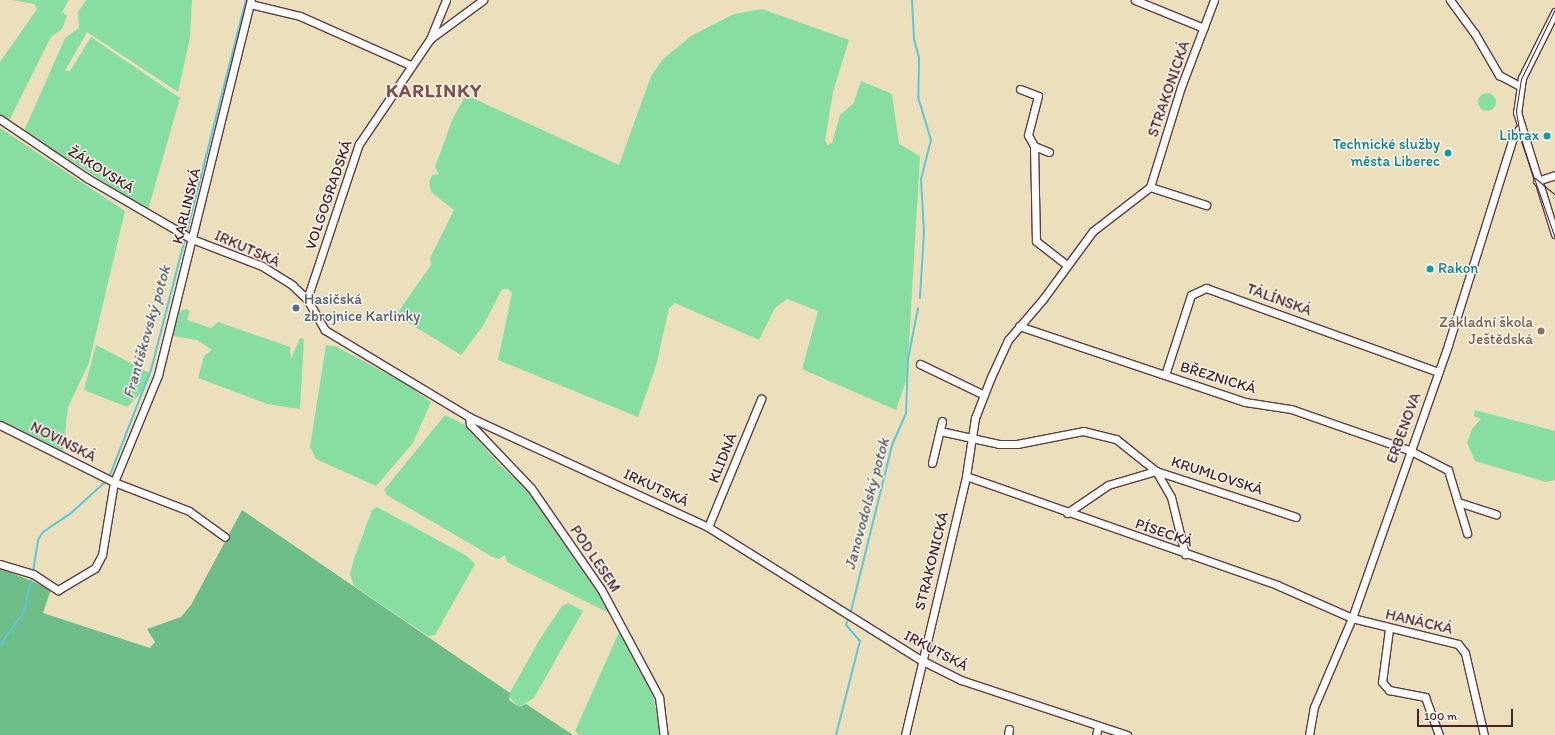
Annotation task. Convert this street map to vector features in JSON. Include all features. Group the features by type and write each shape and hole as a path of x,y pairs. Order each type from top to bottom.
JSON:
{"street":[{"path":"430,39 446,0"},
{"name":"VOLGOGRADSKÁ","path":"307,299 359,144 410,65 430,39 483,0"},
{"path":"1135,0 1204,28"},
{"name":"STRAKONICKÁ","path":"905,735 921,660 966,476 972,439 984,395 1008,340 1093,231 1150,187 1181,87 1214,0"},
{"path":"1450,0 1475,34 1499,75 1520,86"},
{"path":"251,2 300,16 410,65"},
{"name":"KARLINSKÁ","path":"0,564 33,574 58,590 95,568 102,555 114,482 158,375 251,2"},
{"path":"1555,12 1520,86 1519,129 1555,234"},
{"path":"1020,89 1038,96 1028,135 1034,146 1036,241 1067,265"},
{"name":"ŽÁKOVSKÁ","path":"0,119 87,178 192,239"},
{"name":"ERBENOVA","path":"1309,735 1314,707 1352,618 1409,450 1438,372 1513,138 1519,129"},
{"path":"1034,146 1049,152"},
{"path":"1537,181 1555,175"},
{"path":"1150,187 1206,206"},
{"name":"IRKUTSKÁ","path":"192,239 262,266 307,299 325,330 469,417 708,527 921,660 975,685 1128,735"},
{"name":"TÁLÍNSKÁ","path":"1165,375 1191,295 1206,288 1438,372"},
{"name":"BŘEZNICKÁ","path":"1019,326 1246,402 1291,409 1409,450 1448,470 1467,533"},
{"path":"920,364 984,395"},
{"name":"KLIDNÁ","path":"708,527 761,399"},
{"name":"POD LESEM","path":"469,417 470,424 531,488 601,589 659,697 664,735"},
{"path":"932,463 942,421"},
{"name":"NOVINSKÁ","path":"0,425 114,482"},
{"path":"940,431 972,439 1017,444 1083,431 1116,439 1156,471 1174,503 1185,554"},
{"name":"KRUMLOVSKÁ","path":"1067,513 1108,485 1156,471 1296,517"},
{"name":"PÍSECKÁ","path":"966,476 1067,513 1277,585 1352,618"},
{"path":"114,482 189,511 225,537"},
{"path":"1458,502 1496,514"},
{"name":"HANÁCKÁ","path":"1352,618 1389,629 1447,640 1462,648 1484,735"},
{"path":"1389,629 1382,682 1389,690 1425,697 1439,735"},
{"path":"1096,735 1098,726"}],"green space":[{"path":"13,0 69,0 62,12 67,16 62,29 51,37 9,121 0,115 0,62 37,9 34,4"},
{"path":"86,0 192,0 190,38 178,92 87,32 65,71 70,71 91,37 180,98 148,210 24,131 65,38 79,28 78,12"},
{"path":"762,9 849,40 833,92 825,141 828,145 832,143 840,115 853,104 861,81 892,94 899,144 920,156 907,378 896,410 802,369 818,311 787,299 775,308 759,340 675,303 669,308 656,366 638,417 498,360 512,293 508,289 502,289 483,326 461,355 396,315 431,265 430,258 454,210 431,192 429,182 432,175 439,174 435,167 453,118 466,95 619,165 651,76 663,59 691,36 734,14"},
{"path":"1487,93 1491,94 1495,98 1495,106 1491,110 1487,111 1483,110 1479,106 1478,102 1479,98 1483,94"},
{"path":"0,128 125,211 89,363 68,407 63,452 0,423"},
{"path":"186,309 190,311 187,320 211,328 218,322 290,347 291,359 300,338 304,339 300,409 267,404 198,378 204,356 212,350 197,340 173,336 179,312"},
{"path":"96,345 150,373 141,393 127,407 84,390"},
{"path":"326,345 335,346 406,384 431,402 413,443 376,486 316,459 310,447"},
{"path":"1475,410 1555,431 1555,480 1546,482 1475,461 1467,443 1472,429 1481,419 1474,416"},
{"path":"445,415 465,425 500,465 539,500 569,549 599,587 613,615 507,562 505,555 499,559 491,556 387,495 384,490"},
{"path":"377,507 467,556 475,564 435,635 428,636 354,586 350,574 355,556 372,510"},
{"path":"242,510 510,693 509,700 519,707 526,704 573,735 0,735 0,568 51,589 43,613 150,648 155,642 147,629 181,617 191,605"},
{"path":"568,603 583,611 534,698 519,707 508,696 540,639 562,606"},
{"path":"619,632 653,696 661,735 579,735 575,731"}],"waterway":[{"name":"Františkovský potok","path":"187,231 246,0"},
{"name":"Janovodolský potok","path":"912,0 914,39 919,58 918,97 931,140 921,179 924,232 920,298"},
{"name":"Františkovský potok","path":"110,475 151,370 185,239"},
{"name":"Janovodolský potok","path":"851,611 892,445 906,413 908,359 918,308"},
{"name":"Františkovský potok","path":"33,572 38,540 43,532 70,514 106,481"},
{"name":"Františkovský potok","path":"0,645 24,612 32,577"},
{"name":"Janovodolský potok","path":"836,735 860,641 846,625 849,617"}],"tram line":[{"path":"1555,9 1521,79 1516,112 1521,141 1555,238"},
{"path":"1535,178 1555,195"}],"place":[{"name":"Librax","path":"1547,136"},
{"name":"Technické služby města Liberec","path":"1448,153"},
{"name":"Rakon","path":"1430,269"},
{"name":"Hasičská zbrojnice Karlinky","path":"296,308"},
{"name":"Základní škola Ještědská","path":"1541,331"}],"district":[{"name":"KARLINKY","path":"434,91"}]}
